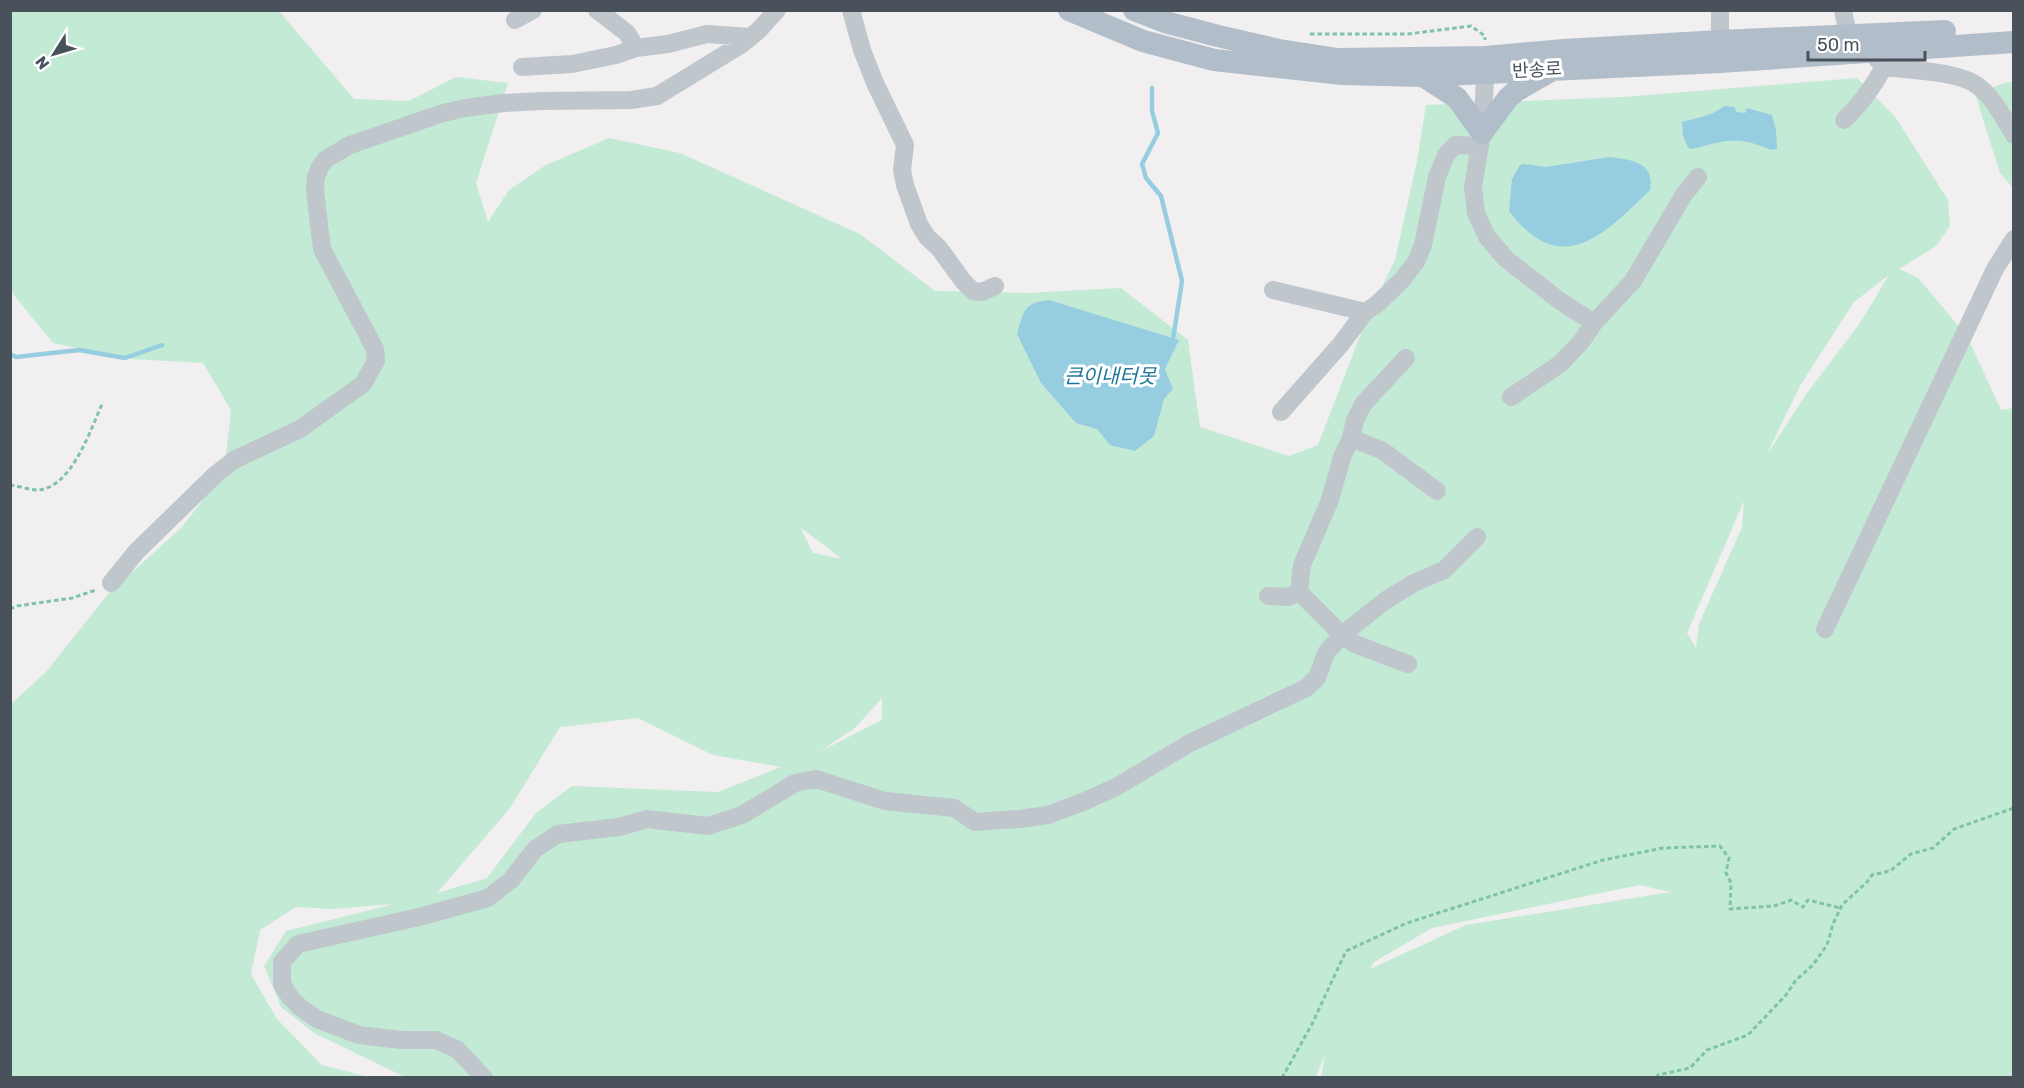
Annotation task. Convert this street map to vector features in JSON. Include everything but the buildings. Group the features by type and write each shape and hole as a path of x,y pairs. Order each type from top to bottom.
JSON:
{"main road":[{"name":"반송로","path":"1069,10 1143,41 1214,60 1342,74 1423,76 1564,50 1720,40 1846,17 2013,29"},
{"name":"반송로","path":"1134,10 1165,22 1218,36 1279,50 1338,59 1556,69 1732,61 1877,59 2013,42"},
{"path":"1423,76 1457,98 1480,140 1508,98 1516,91 1556,69"}],"street":[{"path":"515,20 533,10"},
{"path":"597,10 627,33 636,48"},
{"path":"111,582 136,552 215,475 234,460 300,429 363,384 376,361 375,349 322,249 315,191 316,177 326,159 350,145 443,112 503,103 632,100 657,96 750,37 777,10"},
{"path":"851,10 862,50 875,83 905,145 902,170 919,224 927,237 939,248 973,291 982,292 995,286"},
{"path":"1720,10 1720,40"},
{"path":"522,67 572,64 707,34 750,37"},
{"path":"1844,120 1874,85 1877,59 1965,79 1978,85 1995,103 2013,135"},
{"path":"1486,65 1480,140 1473,187 1476,213 1487,237 1506,260 1560,301 1594,323"},
{"path":"1281,412 1341,344 1365,312 1376,305 1401,281 1416,262 1423,245 1437,177 1446,155 1455,145 1480,140"},
{"path":"1511,397 1560,364 1633,281 1683,196 1698,177"},
{"path":"1825,629 1989,280 2013,239"},
{"path":"1273,290 1365,312"},
{"path":"1299,592 1302,565 1330,500 1355,420 1364,403 1406,358"},
{"path":"1351,438 1383,451 1437,491"},
{"path":"484,1077 458,1050 436,1040 401,1040 359,1035 317,1019 300,1008 282,984 282,962 298,944 419,917 488,898 511,880 536,849 558,834 619,827 647,819 708,826 741,815 795,783 816,779 885,801 954,808 975,822 1047,815 1116,787 1190,743 1306,688 1317,678 1326,653 1342,635 1386,600 1414,583 1444,570 1478,537"},
{"path":"1268,596 1288,597 1299,592"},
{"path":"1299,592 1342,635 1355,644 1408,664"}],"path":[{"path":"1303,34 1408,34 1471,26 1485,36 1486,65"},
{"path":"10,484 38,490 51,487 63,477 76,461 103,402"},
{"path":"10,609 72,598 111,582"},
{"path":"1657,1077 1690,1068 1707,1050 1749,1035 1786,995 1796,980 1813,965 1827,945 1842,904 1867,882 1872,874 1890,871 1911,854 1934,848 1954,829 2013,808"},
{"path":"1282,1077 1312,1024 1346,951 1407,923 1603,860 1663,848 1720,846 1729,858 1726,873 1731,883 1730,909 1774,906 1791,900 1803,907 1808,900 1840,908"}],"green space":[{"path":"10,11 279,11 354,99 409,101 456,77 508,83 476,183 488,222 509,190 546,165 609,138 680,153 860,234 935,291 1027,293 1121,288 1188,340 1200,427 1289,456 1318,445 1366,320 1395,260 1417,161 1426,105 1623,97 1857,78 1896,118 1948,200 1950,226 1936,246 1899,269 1918,278 1967,336 2001,410 2013,408 2013,1077 1321,1077 1325,1056 1315,1078 405,1077 314,1033 281,1007 264,966 286,931 394,904 332,909 296,907 260,930 251,974 277,1019 322,1065 368,1077 11,1077 11,704 46,672 109,593 181,528 224,473 231,410 203,363 130,359 53,343 13,294 10,284","holes":["1889,275 1860,323 1807,393 1766,456 1801,384 1854,302","1744,501 1742,527 1699,624 1696,648 1687,633","800,527 842,559 813,553","882,698 882,720 819,752 855,728","638,718 713,755 781,767 718,792 572,786 536,813 487,878 437,893 510,808 560,727","1639,885 1671,892 1466,925 1370,969 1374,962 1432,928"]},
{"path":"2013,82 2013,188 2000,173 1975,94"}],"water":[{"path":"1724,106 1735,107 1736,112 1745,113 1747,108 1772,115 1777,149 1771,150 1741,141 1688,148 1683,136 1682,122 1709,114"},
{"path":"1610,157 1634,161 1645,168 1651,181 1650,190 1599,235 1582,243 1564,247 1546,243 1528,232 1509,211 1512,179 1520,165 1546,167"},
{"name":"큰이내터못","path":"1049,300 1179,340 1165,369 1173,389 1164,399 1154,436 1135,451 1110,445 1097,429 1076,423 1041,383 1017,334 1021,319 1029,306"}],"waterway":[{"path":"1152,88 1152,111 1158,133 1142,164 1146,178 1161,196 1182,281 1173,339"},
{"path":"10,354 16,357 79,350 125,358 162,345"}]}
